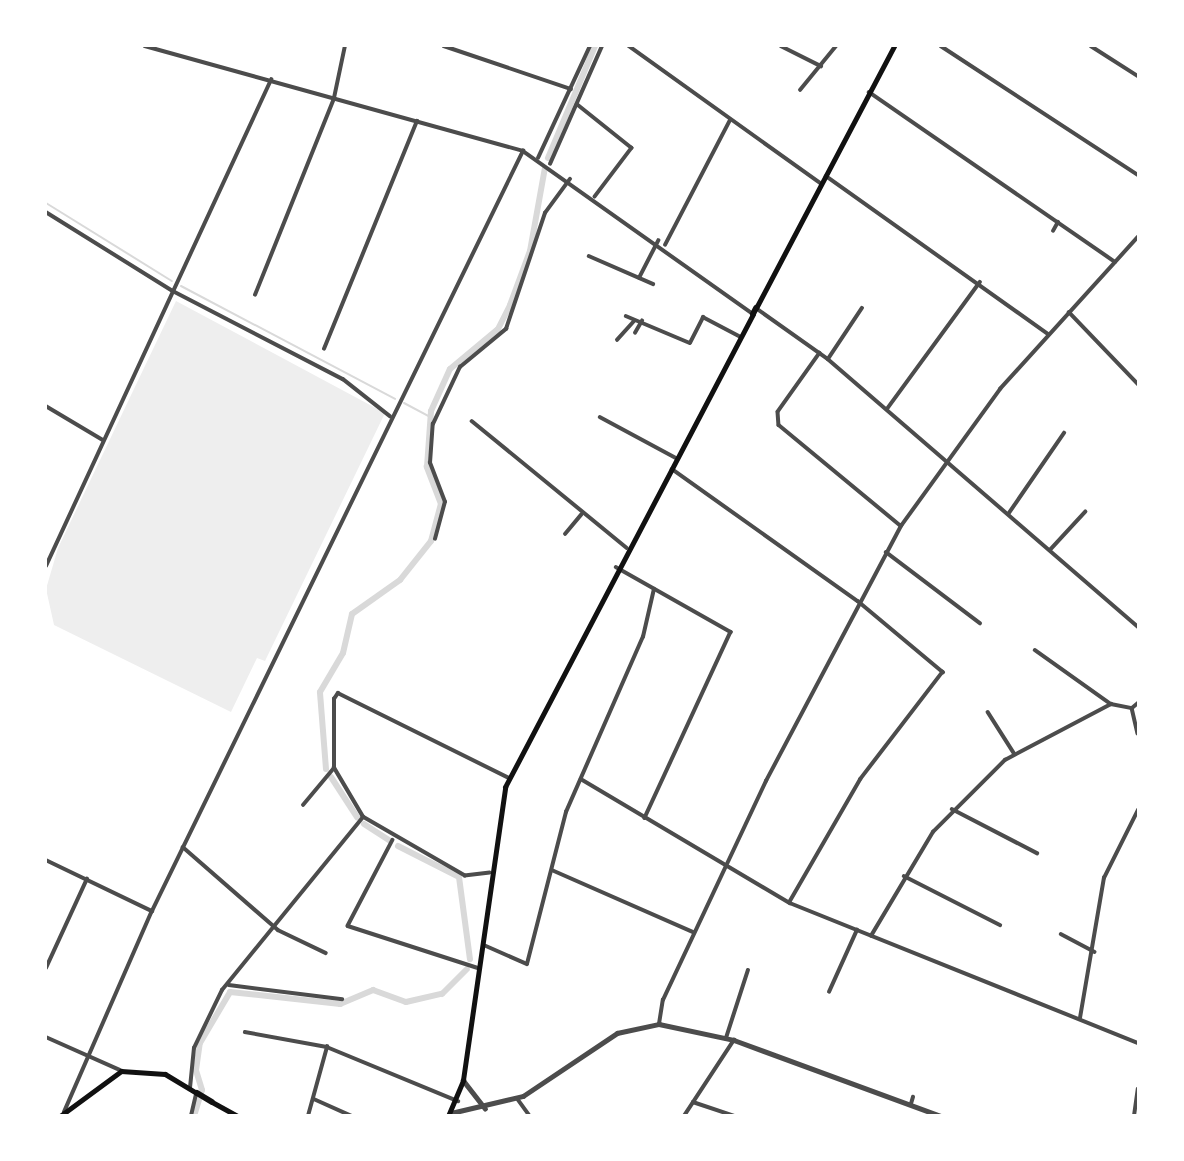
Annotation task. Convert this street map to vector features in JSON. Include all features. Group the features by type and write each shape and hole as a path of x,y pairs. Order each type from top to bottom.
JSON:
{"main road":[{"path":"450,1114 463,1080 484,945 490,873 509,778 616,567 755,311 894,46"},
{"path":"62,1114 121,1071 165,1074 237,1115"}],"street":[{"path":"145,46 523,151 550,164 755,311 828,359 1139,627"},
{"path":"255,295 334,98 345,46"},
{"path":"444,46 571,89"},
{"path":"538,158 590,46"},
{"path":"550,164 602,46"},
{"path":"629,46 822,184"},
{"path":"781,46 821,66"},
{"path":"800,90 836,46"},
{"path":"942,46 1139,175"},
{"path":"1091,46 1139,76"},
{"path":"46,566 271,80"},
{"path":"869,92 1115,262"},
{"path":"577,104 632,148 595,197"},
{"path":"665,246 730,120"},
{"path":"324,349 417,121"},
{"path":"62,1114 152,911 390,416 523,151"},
{"path":"826,176 980,282 1048,334"},
{"path":"435,539 445,502 430,463 433,424 460,367 506,329 545,213 570,178"},
{"path":"46,212 173,291 343,379 390,416"},
{"path":"1052,230 1058,222"},
{"path":"659,1024 693,932 725,865 858,601 901,526 948,460 1048,334 1139,237"},
{"path":"639,278 658,241"},
{"path":"589,256 653,284"},
{"path":"887,409 980,282"},
{"path":"828,359 862,308"},
{"path":"1069,312 1139,384"},
{"path":"626,316 690,343 703,317 741,337"},
{"path":"617,340 634,321"},
{"path":"635,333 642,321"},
{"path":"820,354 778,412 779,425 901,526"},
{"path":"46,406 103,440"},
{"path":"600,417 676,458"},
{"path":"472,421 581,516 627,548"},
{"path":"1009,513 1064,433"},
{"path":"670,468 858,601 943,672 861,779 790,903"},
{"path":"1051,550 1085,512"},
{"path":"565,534 581,516"},
{"path":"887,552 980,623"},
{"path":"616,567 731,632 645,818"},
{"path":"484,945 527,964 552,870 582,779 643,637 654,589"},
{"path":"1035,650 1111,704 1132,708 1139,703"},
{"path":"490,873 465,876 393,839 363,817 334,768 338,693 509,778"},
{"path":"871,936 904,876 952,809 1014,753 1111,704"},
{"path":"1132,708 1139,733"},
{"path":"989,712 1014,753"},
{"path":"303,805 334,768"},
{"path":"582,779 790,903 1139,1043"},
{"path":"952,809 1037,853"},
{"path":"1080,1018 1096,952 1104,878 1139,810"},
{"path":"190,1088 197,1040 229,985 272,922 363,817"},
{"path":"393,839 348,926 480,968"},
{"path":"183,847 285,936 326,953"},
{"path":"46,860 152,911"},
{"path":"552,870 693,932"},
{"path":"904,876 1000,925"},
{"path":"46,968 87,879"},
{"path":"132,901 136,893"},
{"path":"829,992 857,930"},
{"path":"1061,934 1096,952"},
{"path":"726,1038 748,970"},
{"path":"229,985 342,999"},
{"path":"450,1114 485,1109 517,1098 617,1033 659,1024 734,1040 941,1115"},
{"path":"245,1032 327,1047 457,1101"},
{"path":"46,1037 121,1071"},
{"path":"684,1115 734,1040"},
{"path":"307,1115 314,1099 327,1047"},
{"path":"463,1080 485,1109"},
{"path":"1134,1115 1139,1088"},
{"path":"191,1115 197,1093"},
{"path":"911,1104 913,1097"},
{"path":"517,1098 530,1115"},
{"path":"314,1099 352,1115"},
{"path":"693,1102 735,1115"}],"shaded area":[{"path":"176,301 385,413 265,661 257,658 231,712 54,625 46,589 58,548"}],"waterway":[{"path":"548,158 595,46"},
{"path":"326,769 320,692 343,653 352,614 400,580 431,541 441,504 427,467 431,411 450,369 498,329 510,305 530,251 545,168"},
{"path":"46,203 172,281"},
{"path":"181,286 395,399"},
{"path":"404,403 430,417"},
{"path":"331,777 357,817"},
{"path":"364,824 389,840"},
{"path":"398,846 459,877 470,959"},
{"path":"194,1116 202,1090 196,1070 200,1043 230,992 340,1004 373,990 406,1002 442,994 467,969"}]}
